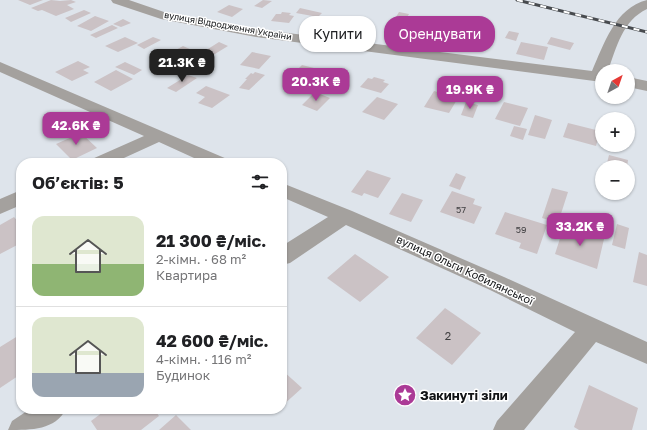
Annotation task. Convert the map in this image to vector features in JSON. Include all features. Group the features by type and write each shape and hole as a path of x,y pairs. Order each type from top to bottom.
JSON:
{"street":[{"name":"вулиця Відродження України","path":"117,0 161,15 256,33 595,76"},
{"path":"605,64 622,23 630,14 647,4"},
{"path":"4,70 209,158"},
{"path":"635,83 647,86"},
{"path":"109,158 158,136"},
{"name":"вулиця Ольги Кобилянської","path":"287,191 496,283 592,330 647,353"},
{"path":"0,207 16,199"},
{"path":"287,254 345,216"},
{"path":"507,430 592,330"},
{"path":"22,430 46,414"}],"building":[{"path":"18,0 43,0 30,5"},
{"path":"51,0 71,0 76,2 67,5 74,9 56,16 42,10 38,11 31,8"},
{"path":"263,0 272,1 262,8 254,6"},
{"path":"229,5 243,9 232,17 217,12"},
{"path":"300,8 322,13 319,16 312,16 296,13"},
{"path":"84,10 91,13 71,22 65,18"},
{"path":"282,12 291,13 289,15 294,16 289,23 271,21 276,14 281,14"},
{"path":"399,12 409,14 408,16 397,16"},
{"path":"95,16 109,21 91,31 77,26"},
{"path":"123,19 131,23 121,27 113,24"},
{"path":"112,25 118,28 96,38 90,35"},
{"path":"509,31 519,33 516,41 505,38"},
{"path":"125,37 138,43 118,52 105,46"},
{"path":"153,37 161,40 144,49 137,45"},
{"path":"551,37 574,43 570,50 547,44"},
{"path":"219,42 228,46 210,57 200,54"},
{"path":"521,42 548,47 544,60 516,54"},
{"path":"183,46 199,53 181,63 165,56"},
{"path":"252,52 271,56 259,69 240,65"},
{"path":"78,61 90,67 83,70 89,73 72,81 55,72"},
{"path":"125,62 142,70 134,75 115,67"},
{"path":"302,65 314,68 310,72 318,75 309,84 287,77 296,68 298,69"},
{"path":"116,70 133,79 111,91 94,82"},
{"path":"255,72 265,75 249,90 239,88 251,73 253,74"},
{"path":"188,75 197,78 176,92 167,88"},
{"path":"374,77 385,80 383,82 389,84 381,93 360,87 368,78 372,79"},
{"path":"206,86 230,95 212,108 198,103 205,97 196,93"},
{"path":"434,91 458,98 449,113 424,107"},
{"path":"315,92 330,98 317,111 302,105"},
{"path":"377,97 398,104 384,120 362,112"},
{"path":"466,102 478,105 473,118 461,115"},
{"path":"504,102 528,108 520,126 495,119"},
{"path":"535,115 552,120 545,139 528,135"},
{"path":"568,123 595,130 595,146 563,137"},
{"path":"514,126 527,129 523,140 510,136"},
{"path":"81,133 97,148 76,158 70,158 56,144"},
{"path":"609,155 628,160 608,160"},
{"path":"367,170 391,178 378,198 364,193 362,196 351,192"},
{"path":"456,173 466,177 460,190 449,186"},
{"path":"552,188 568,192 558,223 542,218"},
{"path":"452,191 475,199 473,204 482,207 474,224 440,212"},
{"path":"402,193 423,200 411,222 389,214"},
{"path":"505,212 547,225 537,254 519,248 521,243 495,234"},
{"path":"14,217 16,219 16,246 0,254 0,225"},
{"path":"617,224 629,228 625,249 612,245"},
{"path":"564,226 604,239 597,269 555,254"},
{"path":"639,252 647,255 647,286 633,282"},
{"path":"355,254 389,277 360,302 327,278"},
{"path":"445,308 481,333 452,365 416,338"},
{"path":"16,337 16,377 0,388 0,347"},
{"path":"287,374 302,388 287,402"},
{"path":"589,385 638,408 632,430 579,430 574,427"},
{"path":"100,414 158,414 159,416 141,430 97,430 91,421"},
{"path":"176,415 191,430 159,430"}],"railway":[{"path":"517,0 647,32"}],"place":[{"name":"Закинуті зіли","path":"405,395"}]}
